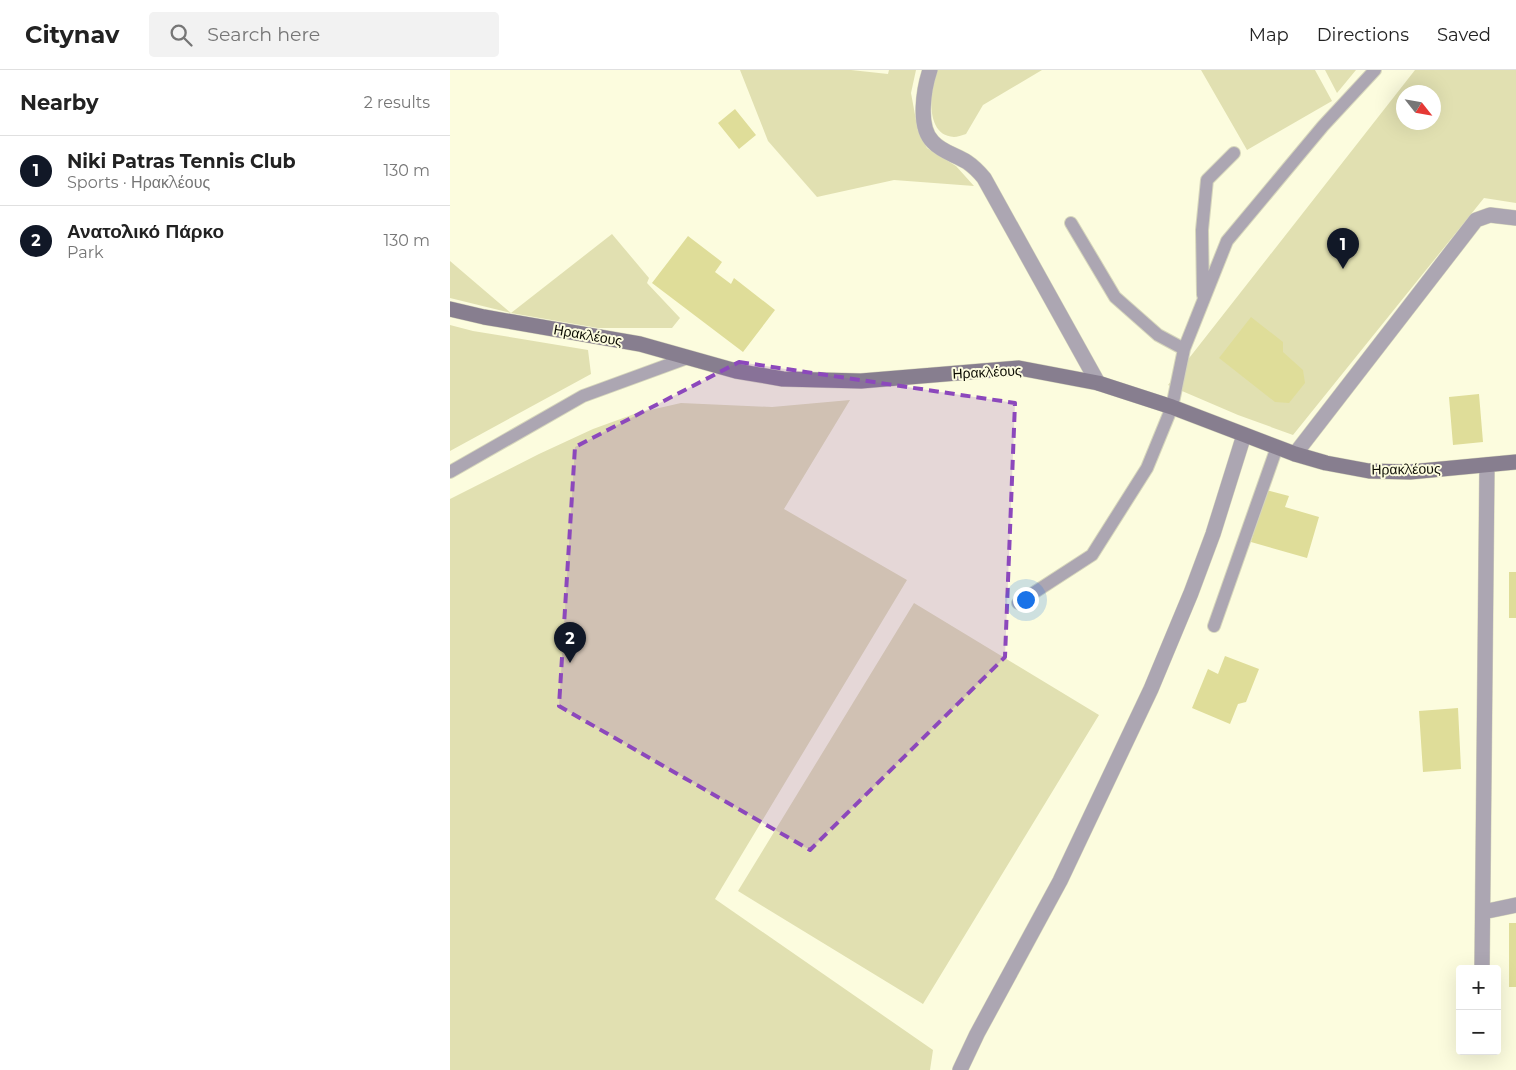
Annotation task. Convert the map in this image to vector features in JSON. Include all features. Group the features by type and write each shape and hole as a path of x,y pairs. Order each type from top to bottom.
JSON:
{"street":[{"path":"930,70 925,84 924,109 926,131 929,138 945,151 967,162 984,178 1098,383"},
{"path":"1295,454 1476,220 1490,215 1516,218"},
{"name":"Ηρακλέους","path":"450,309 484,317 640,344 736,371 783,379 860,381 1020,368 1098,383 1172,407 1295,454 1344,467 1390,472 1516,462"},
{"path":"960,1070 977,1034 1060,881 1150,689 1210,543 1244,435"},
{"path":"1482,965 1487,465"},
{"path":"1483,912 1516,905"}],"lane":[{"path":"1018,603 1092,555 1147,468 1172,407 1184,349 1227,241 1323,126 1375,70"},
{"path":"1203,302 1202,230 1207,180 1234,153"},
{"path":"1071,223 1115,296 1158,335 1184,349"},
{"path":"450,472 583,396 687,358"},
{"path":"1214,626 1277,447"}],"highlighted area":[{"path":"739,362 1015,403 1005,657 810,850 559,706 575,447"}],"green space":[{"path":"740,70 851,70 888,74 889,70 916,70 911,93 918,131 927,148 956,166 974,186 894,180 817,197 768,141"},
{"path":"934,70 1042,70 983,105 966,134 954,137 944,134 934,120 931,99"},
{"path":"1201,70 1315,70 1332,101 1247,150"},
{"path":"1325,70 1356,70 1337,93"},
{"path":"1415,70 1516,70 1516,203 1484,198 1293,435 1238,415 1168,385 1396,94 1396,130 1441,130 1441,85 1403,85"},
{"path":"612,234 649,278 647,283 680,318 672,328 598,328 511,313"},
{"path":"450,261 511,313 450,298"},
{"path":"450,325 473,331 588,350 591,374 450,451"},
{"path":"850,400 784,509 907,580 715,899 933,1050 930,1070 450,1070 450,499 593,429 637,413 681,403 772,407"},
{"path":"914,603 1099,715 923,1004 738,891"}],"building":[{"path":"735,109 756,135 739,149 718,123"},
{"path":"688,236 722,262 715,272 731,284 734,278 775,310 743,352 652,283"},
{"path":"1251,317 1283,342 1283,352 1303,370 1305,383 1289,403 1275,402 1219,358"},
{"path":"1479,394 1483,442 1453,445 1449,397"},
{"path":"1266,490 1289,496 1285,507 1319,517 1307,558 1251,542"},
{"path":"1509,572 1516,572 1516,618 1509,618"},
{"path":"1225,656 1259,669 1246,702 1238,704 1230,724 1192,708 1208,669 1218,674"},
{"path":"1458,708 1461,769 1423,772 1419,711"},
{"path":"1509,923 1516,923 1516,987 1509,987"}],"place":[{"name":"Niki Patras Tennis Club","path":"1343,269"},
{"name":"Ανατολικό Πάρκο","path":"570,663"}]}
